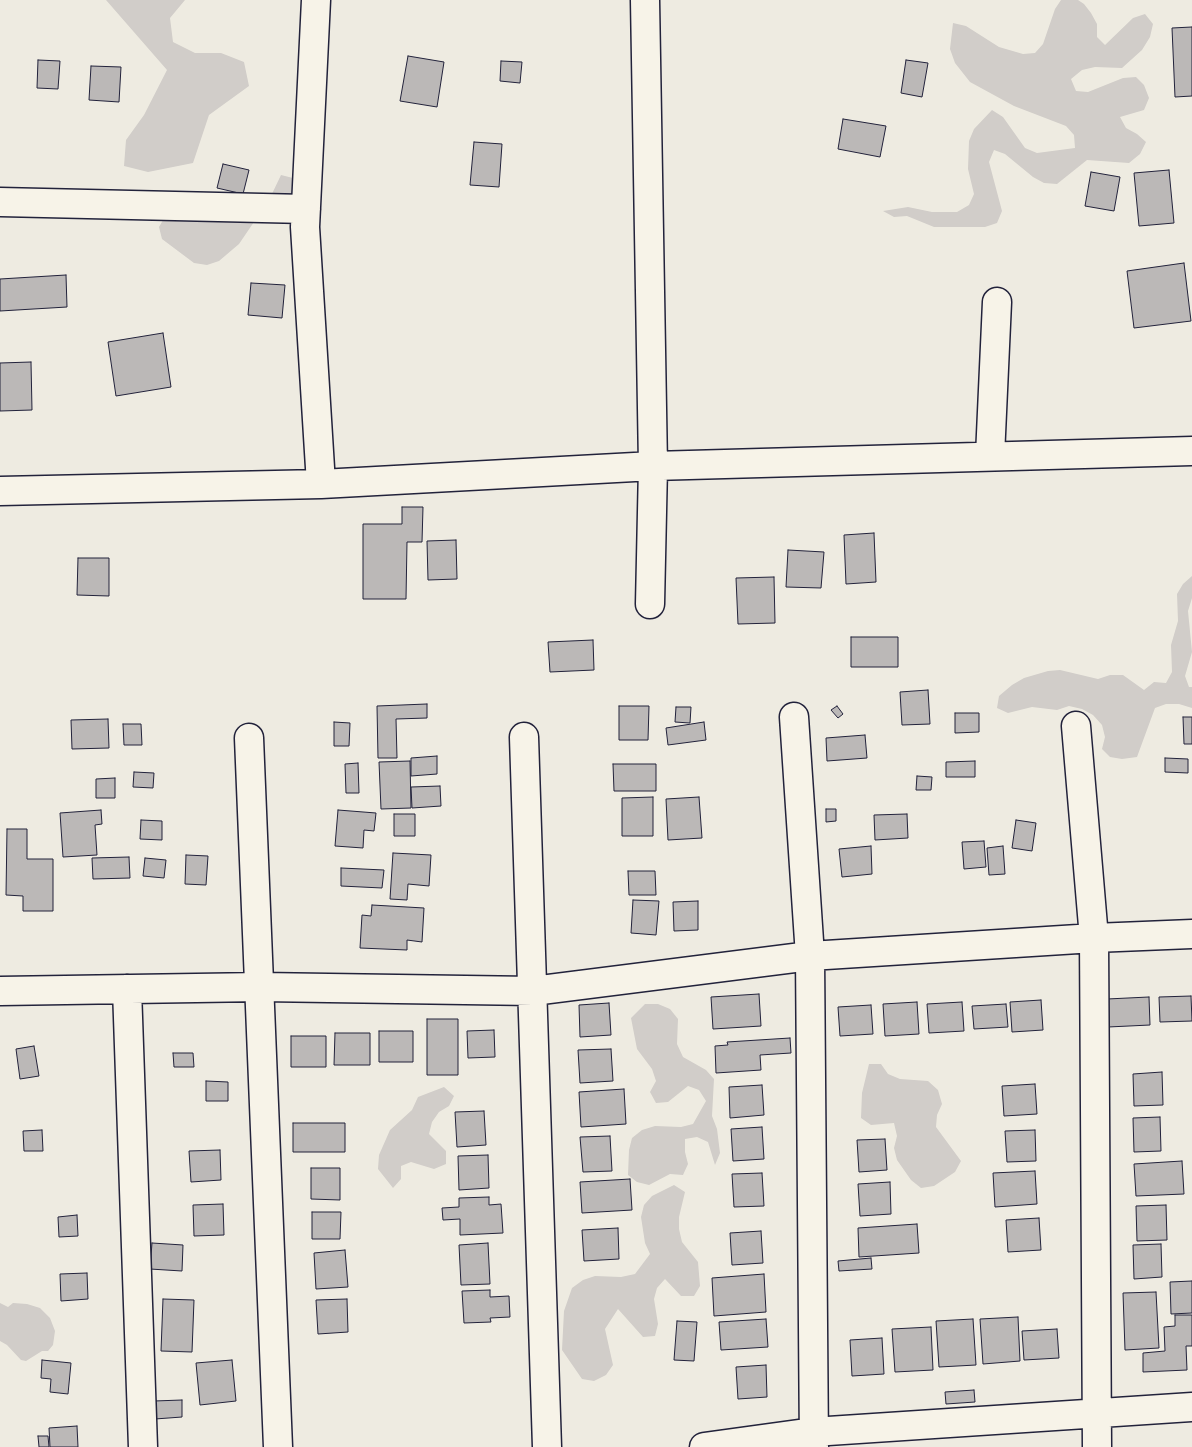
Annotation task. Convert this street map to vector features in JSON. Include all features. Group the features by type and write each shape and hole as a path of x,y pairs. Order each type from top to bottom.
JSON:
{"street":[{"path":"316,0 305,227 321,484"},
{"path":"645,0 653,466 650,604"},
{"path":"0,202 306,209"},
{"path":"990,456 997,302"},
{"path":"0,491 321,484 653,466 1192,451"},
{"path":"794,717 810,956 813,1440"},
{"path":"1076,726 1094,938 1097,1447"},
{"path":"524,737 548,1447"},
{"path":"249,738 278,1447"},
{"path":"0,991 260,987 533,991 810,956 1094,938 1192,934"},
{"path":"127,989 143,1447"},
{"path":"704,1447 813,1440 1096,1413 1192,1407"}],"shaded area":[{"path":"106,0 185,0 170,18 173,42 195,53 221,53 244,62 249,86 209,115 193,163 148,172 124,166 126,140 144,115 167,70"},
{"path":"1061,0 1078,0 1084,4 1097,24 1097,37 1105,45 1133,18 1145,14 1153,24 1150,37 1142,50 1122,68 1095,67 1082,70 1071,79 1076,91 1088,92 1123,78 1136,77 1144,85 1149,98 1144,110 1120,117 1126,128 1146,142 1140,154 1129,163 1087,160 1057,184 1044,183 1033,177 1005,154 994,150 989,162 1002,211 997,223 985,227 934,227 907,216 894,217 883,211 908,207 932,212 957,212 969,205 974,194 968,169 969,141 974,129 992,110 1003,117 1025,148 1037,153 1075,148 1074,135 1066,126 1014,106 970,82 955,63 950,49 953,23 966,26 999,47 1023,54 1035,53 1043,44 1055,9"},
{"path":"281,175 293,178 301,187 304,199 256,219 239,244 219,261 207,265 194,263 162,239 159,227 166,215 270,198"},
{"path":"1192,576 1192,598 1188,611 1192,652 1185,676 1189,687 1192,687 1192,708 1179,704 1166,704 1155,708 1137,757 1122,759 1110,757 1102,749 1105,737 1102,725 1093,715 1082,709 1069,706 1057,710 1032,707 1008,713 997,708 999,696 1012,685 1024,678 1048,671 1060,670 1098,679 1110,675 1123,675 1144,690 1154,682 1166,683 1172,672 1171,645 1178,621 1177,594 1183,584"},
{"path":"645,1004 658,1004 670,1009 678,1019 677,1044 683,1057 706,1070 714,1079 712,1116 717,1129 720,1153 715,1165 708,1142 697,1137 685,1139 685,1152 688,1164 683,1175 670,1174 649,1185 637,1182 628,1175 629,1150 632,1138 642,1130 655,1126 681,1127 693,1124 706,1101 699,1090 688,1086 668,1102 656,1103 650,1092 656,1081 652,1069 637,1049 631,1018"},
{"path":"869,1064 881,1064 888,1074 900,1079 928,1081 938,1090 942,1104 937,1115 936,1127 961,1161 955,1172 934,1186 921,1188 911,1180 897,1160 894,1148 897,1136 894,1123 871,1125 861,1118 862,1093"},
{"path":"444,1087 454,1096 449,1106 439,1112 432,1122 429,1134 446,1151 446,1164 434,1169 411,1162 401,1166 401,1179 393,1188 378,1169 379,1155 390,1130 412,1110 418,1097"},
{"path":"674,1185 685,1192 679,1217 679,1229 682,1242 698,1262 700,1286 694,1296 681,1296 665,1279 657,1288 654,1299 658,1324 655,1336 643,1337 618,1309 605,1329 613,1365 606,1375 594,1381 582,1379 562,1350 564,1311 572,1288 583,1280 595,1276 621,1277 635,1274 650,1254 645,1243 641,1217 644,1205 652,1196"},
{"path":"0,1303 8,1307 13,1303 27,1304 40,1308 50,1318 55,1331 53,1345 48,1351 42,1351 26,1361 21,1360 7,1345 0,1341"}],"building":[{"path":"1192,27 1192,96 1175,97 1172,28"},
{"path":"408,56 444,62 437,107 400,101"},
{"path":"38,60 60,61 58,89 37,88"},
{"path":"906,60 928,63 922,97 901,93"},
{"path":"501,61 522,62 520,83 500,81"},
{"path":"91,66 121,67 119,102 89,100"},
{"path":"843,119 886,126 880,157 838,149"},
{"path":"474,142 502,144 499,187 470,185"},
{"path":"223,164 249,170 243,194 217,188"},
{"path":"1169,170 1174,223 1139,226 1134,173"},
{"path":"1091,172 1120,177 1114,211 1085,206"},
{"path":"1184,263 1191,321 1134,328 1127,271"},
{"path":"66,275 67,307 0,311 0,279"},
{"path":"251,283 285,285 282,318 248,315"},
{"path":"163,333 171,387 116,396 108,342"},
{"path":"31,362 32,410 0,411 0,363"},
{"path":"402,507 423,507 422,542 407,542 406,599 363,599 363,524 402,524"},
{"path":"874,533 876,582 846,584 844,535"},
{"path":"456,540 457,579 428,580 427,541"},
{"path":"788,550 824,552 821,588 786,587"},
{"path":"78,558 109,558 109,596 77,595"},
{"path":"774,577 775,623 738,624 736,578"},
{"path":"851,637 898,637 898,667 851,667"},
{"path":"593,640 594,670 550,672 548,642"},
{"path":"928,690 930,724 902,725 900,692"},
{"path":"427,704 427,718 396,719 397,758 378,758 377,706"},
{"path":"619,706 649,706 648,740 619,740"},
{"path":"837,706 843,714 838,718 831,710"},
{"path":"676,707 691,707 690,723 675,722"},
{"path":"955,713 979,713 979,732 955,733"},
{"path":"1183,717 1192,717 1192,744 1184,744"},
{"path":"108,719 109,748 72,749 71,720"},
{"path":"334,722 350,723 349,746 334,746"},
{"path":"704,722 706,740 668,745 666,728"},
{"path":"123,724 141,724 142,745 124,745"},
{"path":"865,735 867,758 827,761 826,738"},
{"path":"437,756 437,774 411,776 411,758"},
{"path":"1165,758 1188,759 1188,773 1165,772"},
{"path":"410,761 411,808 381,809 379,762"},
{"path":"975,761 975,777 946,777 946,762"},
{"path":"358,763 359,793 346,793 345,764"},
{"path":"613,764 656,764 656,791 614,791"},
{"path":"134,772 154,773 153,788 133,787"},
{"path":"917,776 932,777 931,790 916,790"},
{"path":"115,778 115,798 96,798 96,779"},
{"path":"440,786 441,806 412,808 411,787"},
{"path":"653,797 653,836 622,836 622,798"},
{"path":"699,797 702,838 668,840 666,799"},
{"path":"826,809 836,809 836,821 826,822"},
{"path":"101,810 102,824 95,825 97,855 63,857 60,813"},
{"path":"338,810 376,813 374,831 364,830 363,848 335,846"},
{"path":"394,814 415,814 415,836 394,836"},
{"path":"907,814 908,838 875,840 874,815"},
{"path":"141,820 162,821 162,840 140,839"},
{"path":"1016,820 1036,823 1032,851 1012,848"},
{"path":"7,829 27,829 27,859 53,859 53,911 23,911 23,896 6,895"},
{"path":"984,841 986,867 964,869 962,842"},
{"path":"871,846 872,874 842,877 839,849"},
{"path":"1003,846 1005,874 989,875 987,848"},
{"path":"393,853 431,855 429,886 408,884 407,900 390,899"},
{"path":"186,855 208,856 206,885 185,884"},
{"path":"129,857 130,878 93,879 92,858"},
{"path":"145,858 166,860 164,878 143,876"},
{"path":"341,868 384,870 382,888 341,886"},
{"path":"628,871 655,871 656,895 629,895"},
{"path":"633,900 659,901 656,935 631,933"},
{"path":"698,901 698,930 674,931 673,902"},
{"path":"372,905 424,908 422,942 407,940 407,950 360,948 362,915 371,916"},
{"path":"759,994 761,1026 713,1029 711,997"},
{"path":"1191,996 1192,1021 1160,1022 1159,997"},
{"path":"1149,997 1150,1025 1108,1027 1107,999"},
{"path":"1041,1000 1043,1030 1012,1032 1010,1002"},
{"path":"917,1002 919,1034 885,1036 883,1004"},
{"path":"962,1002 964,1031 929,1033 927,1004"},
{"path":"609,1003 611,1035 580,1037 579,1005"},
{"path":"1006,1004 1008,1027 974,1029 972,1006"},
{"path":"871,1005 873,1034 840,1036 838,1007"},
{"path":"427,1019 458,1019 458,1075 427,1075"},
{"path":"494,1030 495,1057 468,1058 467,1031"},
{"path":"379,1031 413,1031 413,1062 379,1062"},
{"path":"335,1033 370,1033 370,1065 334,1065"},
{"path":"291,1036 326,1036 326,1067 291,1067"},
{"path":"790,1038 791,1053 760,1055 761,1070 716,1073 715,1046 728,1045 727,1042"},
{"path":"34,1046 39,1076 20,1079 16,1049"},
{"path":"611,1049 613,1081 580,1083 578,1050"},
{"path":"173,1053 193,1053 194,1067 174,1067"},
{"path":"1162,1072 1163,1105 1134,1106 1133,1074"},
{"path":"206,1081 228,1082 228,1101 206,1101"},
{"path":"1035,1084 1037,1114 1004,1116 1002,1086"},
{"path":"762,1085 764,1115 730,1118 729,1087"},
{"path":"624,1089 626,1124 581,1127 579,1092"},
{"path":"484,1111 486,1145 457,1147 455,1112"},
{"path":"1160,1117 1161,1151 1134,1152 1133,1118"},
{"path":"293,1123 345,1123 345,1152 293,1152"},
{"path":"762,1127 764,1159 733,1161 731,1129"},
{"path":"42,1130 43,1151 24,1151 23,1131"},
{"path":"1035,1130 1036,1161 1007,1162 1005,1131"},
{"path":"610,1136 612,1171 583,1172 580,1137"},
{"path":"885,1139 887,1170 859,1172 857,1140"},
{"path":"220,1150 221,1180 191,1182 189,1151"},
{"path":"488,1155 489,1188 459,1190 458,1156"},
{"path":"1182,1161 1184,1194 1136,1196 1134,1164"},
{"path":"311,1168 340,1168 340,1200 311,1199"},
{"path":"1035,1171 1037,1204 995,1207 993,1173"},
{"path":"762,1173 764,1206 734,1207 732,1174"},
{"path":"630,1179 632,1210 582,1213 580,1182"},
{"path":"890,1182 891,1214 860,1216 858,1184"},
{"path":"489,1197 489,1205 501,1204 503,1233 460,1235 460,1219 443,1220 442,1208 459,1207 459,1198"},
{"path":"223,1204 224,1235 194,1236 193,1205"},
{"path":"1166,1205 1167,1240 1137,1241 1136,1206"},
{"path":"312,1212 341,1212 340,1239 312,1239"},
{"path":"77,1215 78,1236 59,1237 58,1217"},
{"path":"1039,1218 1041,1250 1008,1252 1006,1220"},
{"path":"917,1224 919,1253 859,1257 858,1228"},
{"path":"618,1228 619,1259 584,1261 582,1230"},
{"path":"761,1231 763,1263 732,1265 730,1233"},
{"path":"152,1243 183,1245 182,1271 150,1269"},
{"path":"488,1243 490,1284 461,1285 459,1245"},
{"path":"1161,1244 1162,1277 1134,1279 1133,1245"},
{"path":"345,1250 348,1287 316,1289 314,1253"},
{"path":"871,1258 872,1269 839,1271 838,1261"},
{"path":"87,1273 88,1299 61,1301 60,1274"},
{"path":"764,1274 766,1312 714,1316 712,1278"},
{"path":"1192,1281 1192,1313 1171,1314 1170,1282"},
{"path":"490,1290 490,1297 509,1296 510,1317 490,1318 491,1322 464,1323 462,1291"},
{"path":"1156,1292 1159,1348 1125,1350 1123,1293"},
{"path":"163,1299 194,1300 192,1352 161,1351"},
{"path":"347,1299 348,1332 318,1334 316,1300"},
{"path":"1175,1315 1192,1315 1192,1346 1186,1346 1187,1370 1143,1372 1143,1353 1165,1351 1164,1327 1175,1326"},
{"path":"1018,1317 1020,1361 983,1364 980,1319"},
{"path":"766,1319 768,1347 721,1350 719,1322"},
{"path":"973,1319 976,1365 939,1367 936,1321"},
{"path":"677,1321 697,1322 694,1361 674,1360"},
{"path":"931,1327 933,1370 895,1372 892,1329"},
{"path":"1057,1329 1059,1358 1024,1360 1022,1331"},
{"path":"882,1338 884,1374 852,1376 850,1340"},
{"path":"42,1360 71,1363 68,1394 50,1392 51,1379 41,1378"},
{"path":"232,1360 236,1401 200,1405 196,1363"},
{"path":"766,1365 767,1397 738,1399 736,1367"},
{"path":"974,1390 975,1402 946,1404 945,1392"},
{"path":"182,1400 182,1417 155,1419 154,1401"},
{"path":"77,1426 78,1447 50,1447 49,1428"},
{"path":"38,1436 48,1436 49,1447 39,1447"}]}
